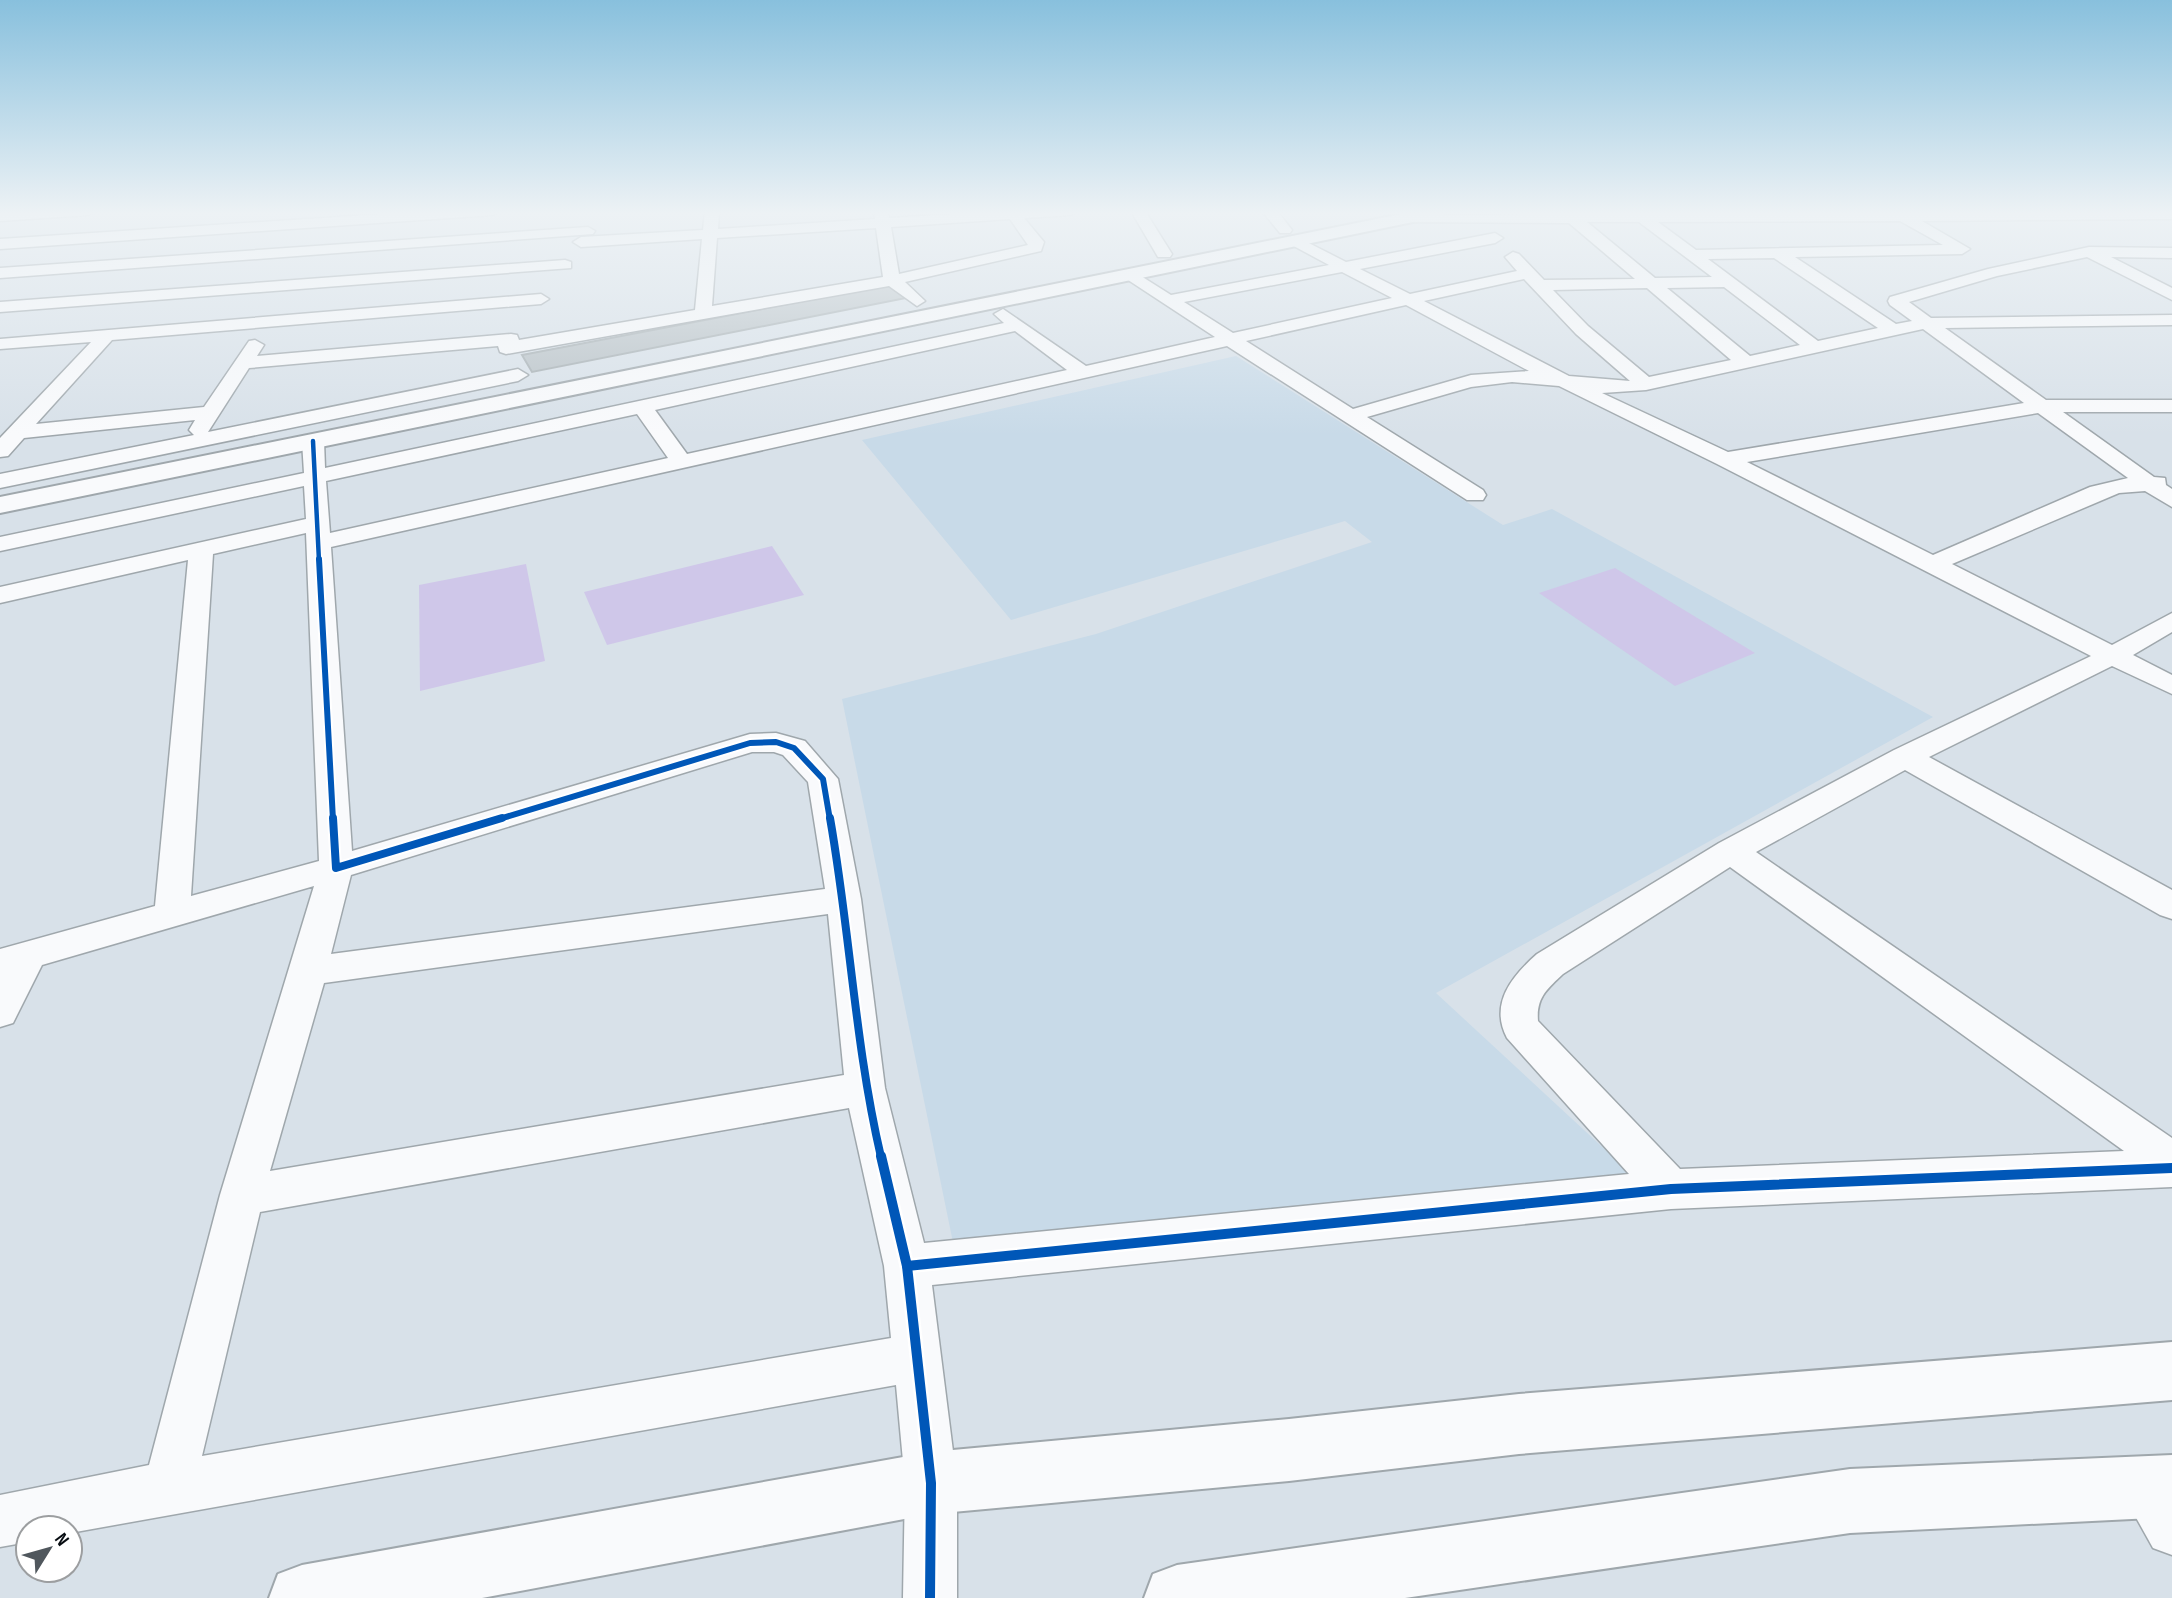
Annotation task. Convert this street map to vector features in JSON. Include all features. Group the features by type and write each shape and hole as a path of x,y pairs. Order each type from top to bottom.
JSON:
{"main road":[{"path":"0,505 314,459 521,384 998,286"},
{"path":"521,384 1070,286"},
{"path":"302,1598 931,1483 1275,1452 1519,1424 2172,1371"},
{"path":"1177,1598 1850,1501 2163,1500"}],"street":[{"path":"48,340 104,286"},
{"path":"192,442 295,286"},
{"path":"0,307 300,286"},
{"path":"0,481 192,442 521,384 515,334 550,286"},
{"path":"703,314 706,286"},
{"path":"243,363 703,314 860,286"},
{"path":"898,286 917,301"},
{"path":"1146,286 1475,495"},
{"path":"1170,300 1248,286"},
{"path":"1383,286 1571,385 1725,459 2172,686"},
{"path":"0,595 201,550 316,534 681,461 1408,299 1492,286"},
{"path":"1539,286 1583,330 1646,384"},
{"path":"1652,286 1747,363"},
{"path":"1732,286 1816,348"},
{"path":"1826,286 1892,330"},
{"path":"1948,286 1896,301 2172,500"},
{"path":"2154,286 2172,295"},
{"path":"0,344 541,299"},
{"path":"988,302 1083,373"},
{"path":"1350,416 1487,379 1528,377 1571,385 1616,389 1927,323 2172,320"},
{"path":"0,544 314,459 642,407 1019,325"},
{"path":"0,451 107,335"},
{"path":"1725,459 2041,406 2172,406"},
{"path":"642,407 681,461"},
{"path":"17,432 209,413"},
{"path":"169,1487 242,1195 337,868 316,534 314,459"},
{"path":"1932,564 2042,519 2098,492 2146,483 2172,483"},
{"path":"172,915 201,550"},
{"path":"1671,1189 1520,1027 1517,1007 1524,988 1550,964 1731,851 1905,757 2112,656 2172,621"},
{"path":"0,1012 14,959 337,868 713,753 750,743 776,742 794,748 823,779 844,899 865,1088 907,1266 931,1483 930,1598"},
{"path":"1905,757 2168,898"},
{"path":"1731,851 2172,1162"},
{"path":"309,971 844,899"},
{"path":"242,1195 865,1088"},
{"path":"907,1266 1671,1189 2172,1168"},
{"path":"0,1521 169,1487 919,1357"}],"shaded area":[{"path":"1236,356 1503,525 1552,509 1933,717 1436,993 1638,1180 958,1267 842,699 1096,634 1372,542 1345,521 1011,620 862,440"},
{"path":"772,546 804,595 607,645 584,592"},
{"path":"526,564 545,661 420,691 419,585"},
{"path":"1615,568 1755,653 1675,686 1539,593"}],"building":[{"path":"885,286 906,298 532,372 522,355"}],"cycle path":[{"path":"313,441 336,868 750,743 776,742 794,748 823,779 844,899 865,1088 907,1266 931,1483 930,1598"},
{"path":"907,1266 1671,1189 2172,1168"}]}
